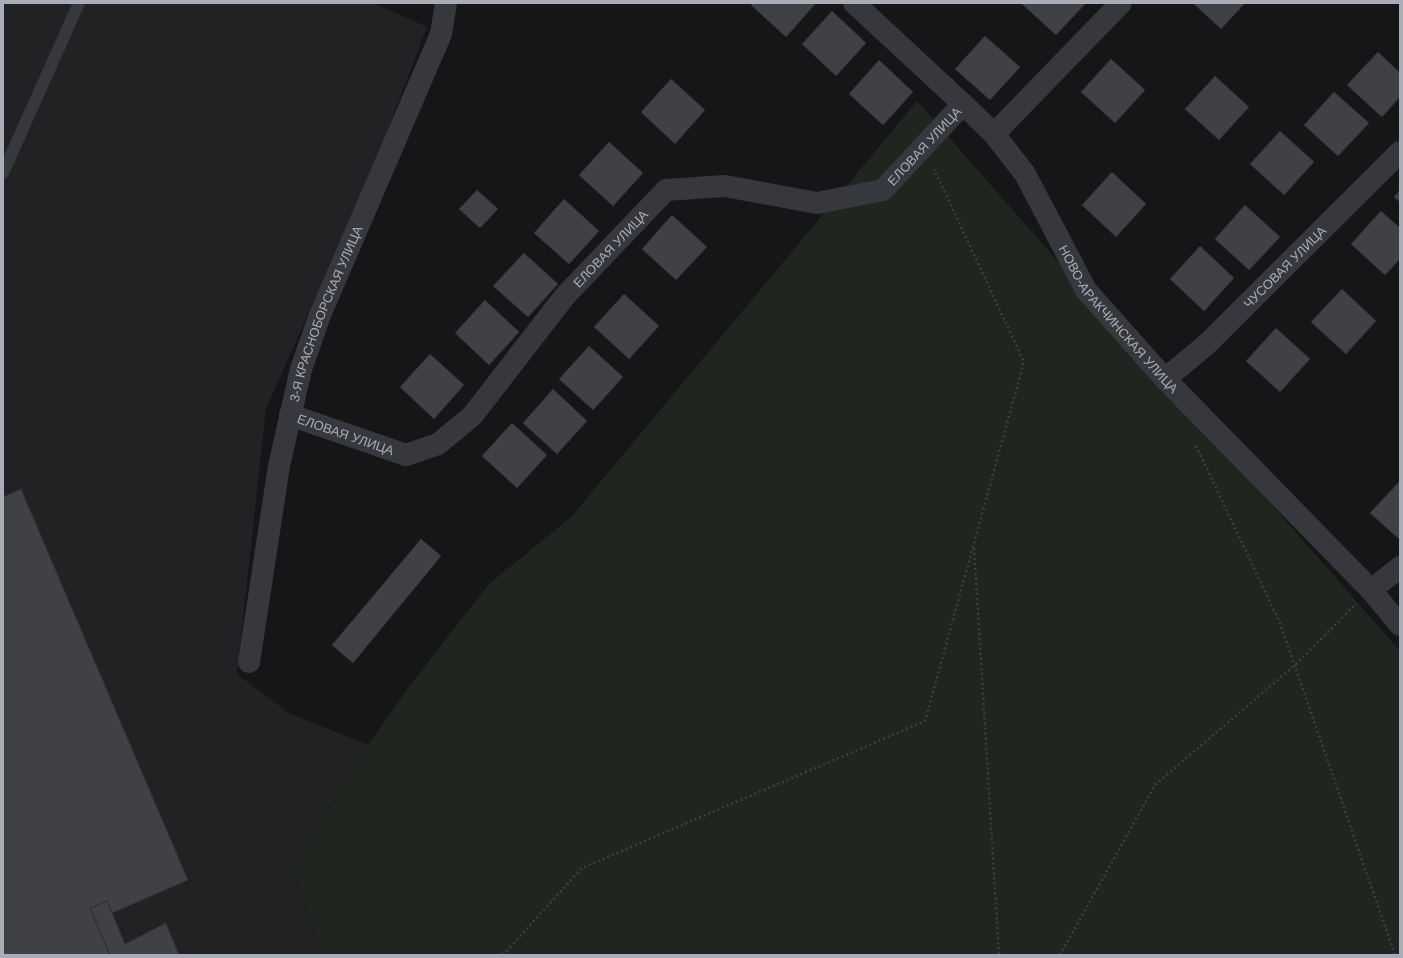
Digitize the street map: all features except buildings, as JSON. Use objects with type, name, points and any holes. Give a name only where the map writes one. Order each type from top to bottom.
[{"type":"street","name":"3-Я КРАСНОБОРСКАЯ УЛИЦА","points":[[249,662],[279,466],[301,369],[320,315],[441,34],[446,3]]},
{"type":"street","name":"НОВО-АРАКЧИНСКАЯ УЛИЦА","points":[[854,3],[964,104],[994,134],[1025,174],[1086,290],[1165,378],[1371,590],[1400,625]]},
{"type":"street","points":[[994,134],[1120,3]]},
{"type":"street","name":"ЕЛОВАЯ УЛИЦА","points":[[290,415],[406,455],[438,444],[472,416],[566,296],[666,190],[725,186],[817,203],[883,190],[964,104]]},
{"type":"street","name":"ЧУСОВАЯ УЛИЦА","points":[[1165,378],[1206,345],[1400,152]]},
{"type":"street","points":[[1371,590],[1400,566]]},
{"type":"lane","points":[[3,173],[79,3]]},
{"type":"path","points":[[503,955],[582,868],[925,721],[1024,362],[923,147]]},
{"type":"path","points":[[1195,443],[1280,623],[1395,955]]},
{"type":"path","points":[[973,545],[999,955]]},
{"type":"path","points":[[1060,955],[1155,786],[1295,665],[1371,590]]},
{"type":"shaded area","points":[[3,3],[374,3],[427,27],[374,166],[266,409],[237,674],[289,713],[368,745],[294,872],[321,955],[3,955]]},
{"type":"shaded area","points":[[917,101],[1400,651],[1400,955],[321,955],[294,872],[368,745],[410,685],[489,584],[572,516]]}]
